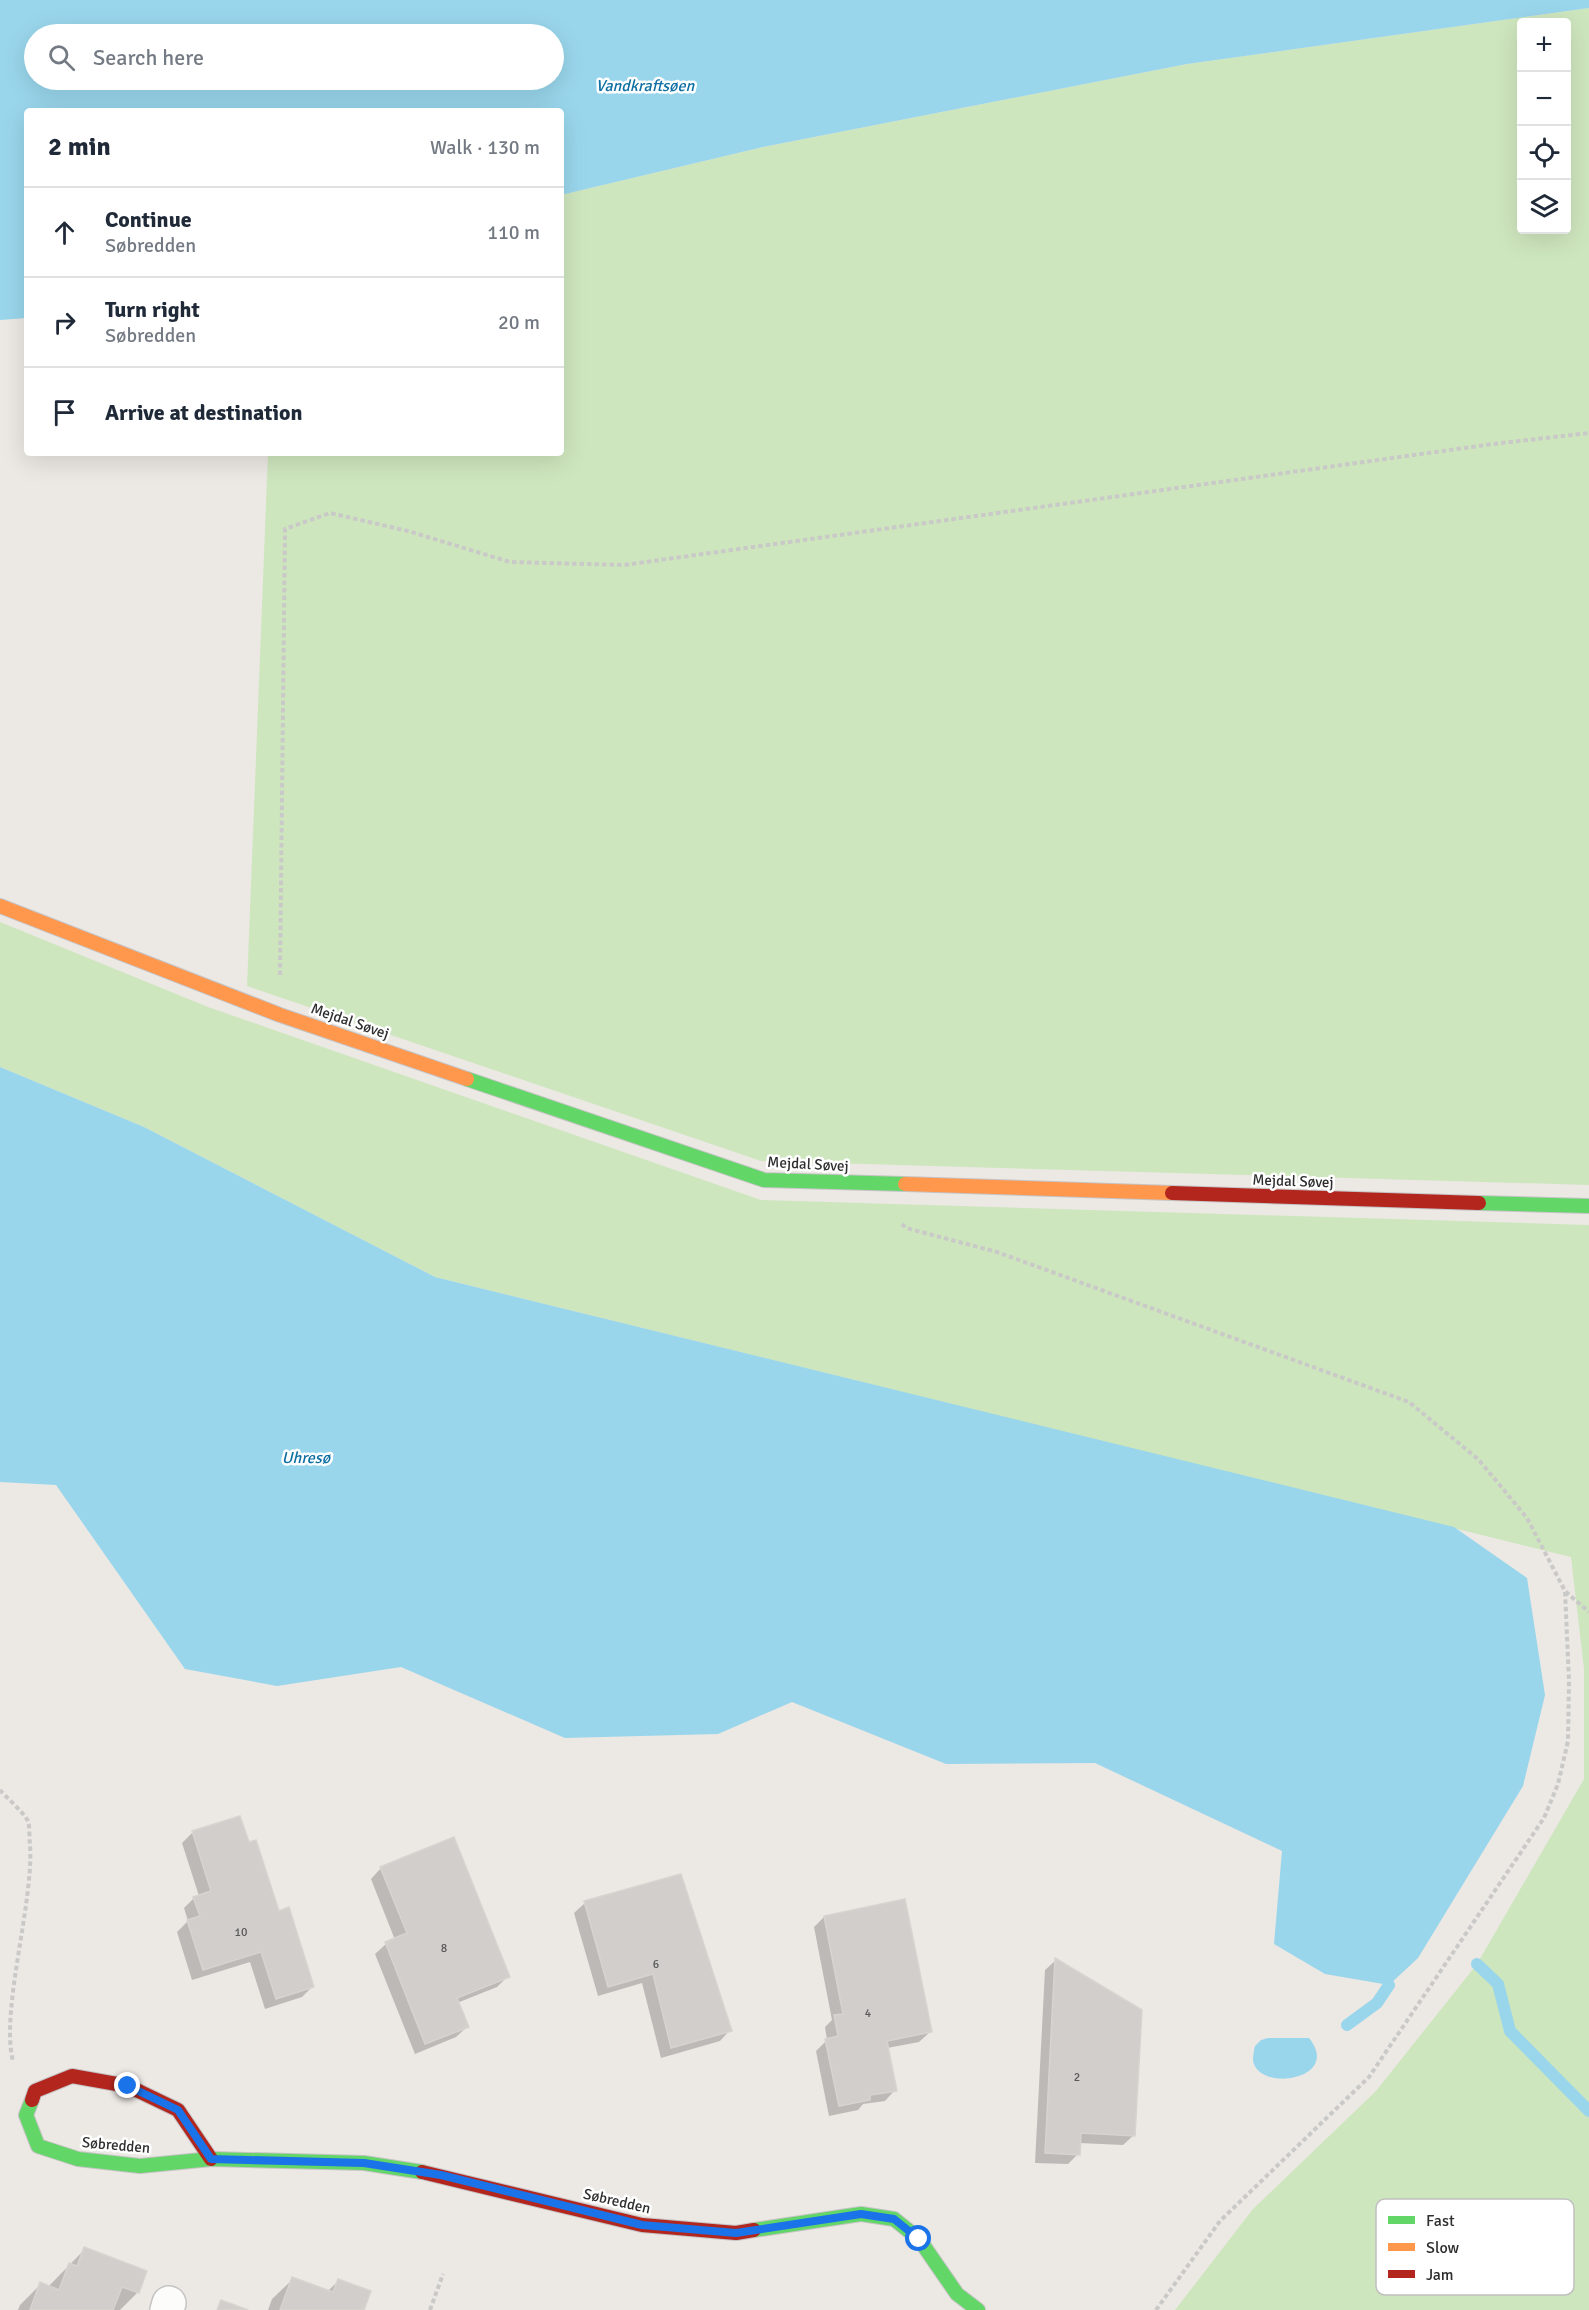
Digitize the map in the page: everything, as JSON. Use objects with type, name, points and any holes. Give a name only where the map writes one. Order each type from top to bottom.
[{"type":"street","name":"Mejdal Søvej","points":[[0,906],[280,1015],[764,1180],[1589,1206]]},
{"type":"street","points":[[35,2091],[72,2076],[128,2086],[178,2110],[211,2159]]},
{"type":"street","name":"Søbredden","points":[[35,2091],[26,2115],[38,2146],[78,2159],[140,2166],[211,2159],[364,2163],[441,2175],[642,2225],[736,2233],[861,2214],[894,2219],[919,2239],[957,2294],[978,2310]]},
{"type":"path","points":[[280,1015],[285,528],[330,513],[408,531],[510,562],[624,565],[1493,444],[1589,433]]},
{"type":"path","points":[[861,1184],[906,1228],[997,1252],[1409,1402],[1479,1460],[1527,1518],[1565,1591],[1589,1612]]},
{"type":"path","points":[[1156,2310],[1220,2221],[1369,2077],[1545,1818],[1558,1784],[1568,1741],[1569,1681],[1565,1591]]},
{"type":"path","points":[[0,1790],[28,1821],[30,1852],[15,1936]]},
{"type":"path","points":[[5,2044],[7,2053],[35,2091]]},
{"type":"path","points":[[430,2310],[442,2274]]},
{"type":"green space","points":[[1589,8],[1589,1185],[761,1161],[247,986],[268,456],[564,456],[564,194],[763,147],[1187,64],[1517,18],[1517,234],[1571,234],[1571,18],[1517,18]]},
{"type":"green space","points":[[0,922],[208,1007],[761,1200],[1589,1225],[1589,2310],[1175,2310],[1253,2209],[1376,2091],[1477,1964],[1584,1779],[1584,1669],[1571,1557],[435,1277],[144,1127],[0,1067]]},
{"type":"water","name":"Vandkraftsøen","points":[[0,0],[1589,0],[1589,8],[1187,64],[763,147],[564,194],[564,108],[24,108],[24,318],[0,320]]},
{"type":"water","name":"Uhresø","points":[[0,1067],[144,1127],[435,1277],[1454,1527],[1527,1578],[1545,1695],[1523,1786],[1418,1958],[1389,1985],[1325,1974],[1274,1944],[1282,1851],[1095,1763],[946,1764],[792,1702],[718,1734],[565,1738],[401,1667],[277,1686],[185,1669],[56,1485],[0,1482]]},
{"type":"water","points":[[1309,2038],[1317,2052],[1315,2064],[1307,2072],[1295,2077],[1281,2079],[1268,2076],[1258,2070],[1253,2060],[1255,2046],[1261,2040]]},
{"type":"building","points":[[240,1816],[249,1842],[256,1840],[279,1911],[289,1907],[314,1987],[276,1999],[261,1952],[203,1970],[187,1920],[200,1916],[193,1897],[211,1891],[192,1831]]},
{"type":"building","points":[[454,1837],[510,1977],[457,1998],[469,2027],[425,2044],[385,1942],[407,1933],[380,1867]]},
{"type":"building","points":[[681,1874],[732,2031],[671,2048],[653,1974],[608,1987],[584,1901]]},
{"type":"building","points":[[905,1899],[932,2032],[887,2041],[897,2091],[870,2095],[870,2100],[839,2106],[825,2039],[838,2036],[834,2015],[843,2014],[824,1916]]},
{"type":"building","points":[[1055,1958],[1142,2010],[1135,2136],[1081,2133],[1080,2155],[1045,2153]]},
{"type":"building","points":[[84,2247],[147,2271],[139,2293],[122,2287],[113,2310],[30,2310],[40,2282],[59,2290],[69,2263],[77,2266]]},
{"type":"building","points":[[292,2277],[333,2292],[338,2279],[371,2291],[364,2310],[280,2310]]},
{"type":"building","points":[[221,2300],[248,2310],[217,2310]]},
{"type":"waterway","points":[[1477,1964],[1498,1984],[1510,2031],[1589,2111]]},
{"type":"waterway","points":[[1347,2025],[1377,2003],[1389,1985]]},
{"type":"traffic: fast","points":[[467,1079],[764,1180],[905,1184]]},
{"type":"traffic: fast","points":[[1479,1203],[1589,1206]]},
{"type":"traffic: fast","points":[[32,2100],[26,2115],[38,2146],[78,2159],[140,2166],[211,2159],[364,2163],[422,2172]]},
{"type":"traffic: fast","points":[[754,2230],[861,2214],[894,2219],[919,2239],[957,2294],[978,2310]]},
{"type":"traffic: slow","points":[[0,906],[280,1015],[467,1079]]},
{"type":"traffic: slow","points":[[905,1184],[1172,1193]]},
{"type":"traffic: jam","points":[[1172,1193],[1479,1203]]},
{"type":"traffic: jam","points":[[32,2100],[35,2091],[72,2076],[128,2086],[178,2110],[211,2159]]},
{"type":"traffic: jam","points":[[422,2172],[642,2225],[736,2233],[754,2230]]},
{"type":"route","points":[[128,2086],[178,2110],[211,2159],[364,2163],[441,2175],[642,2225],[736,2233],[783,2228],[861,2214],[894,2219],[919,2239]]}]
